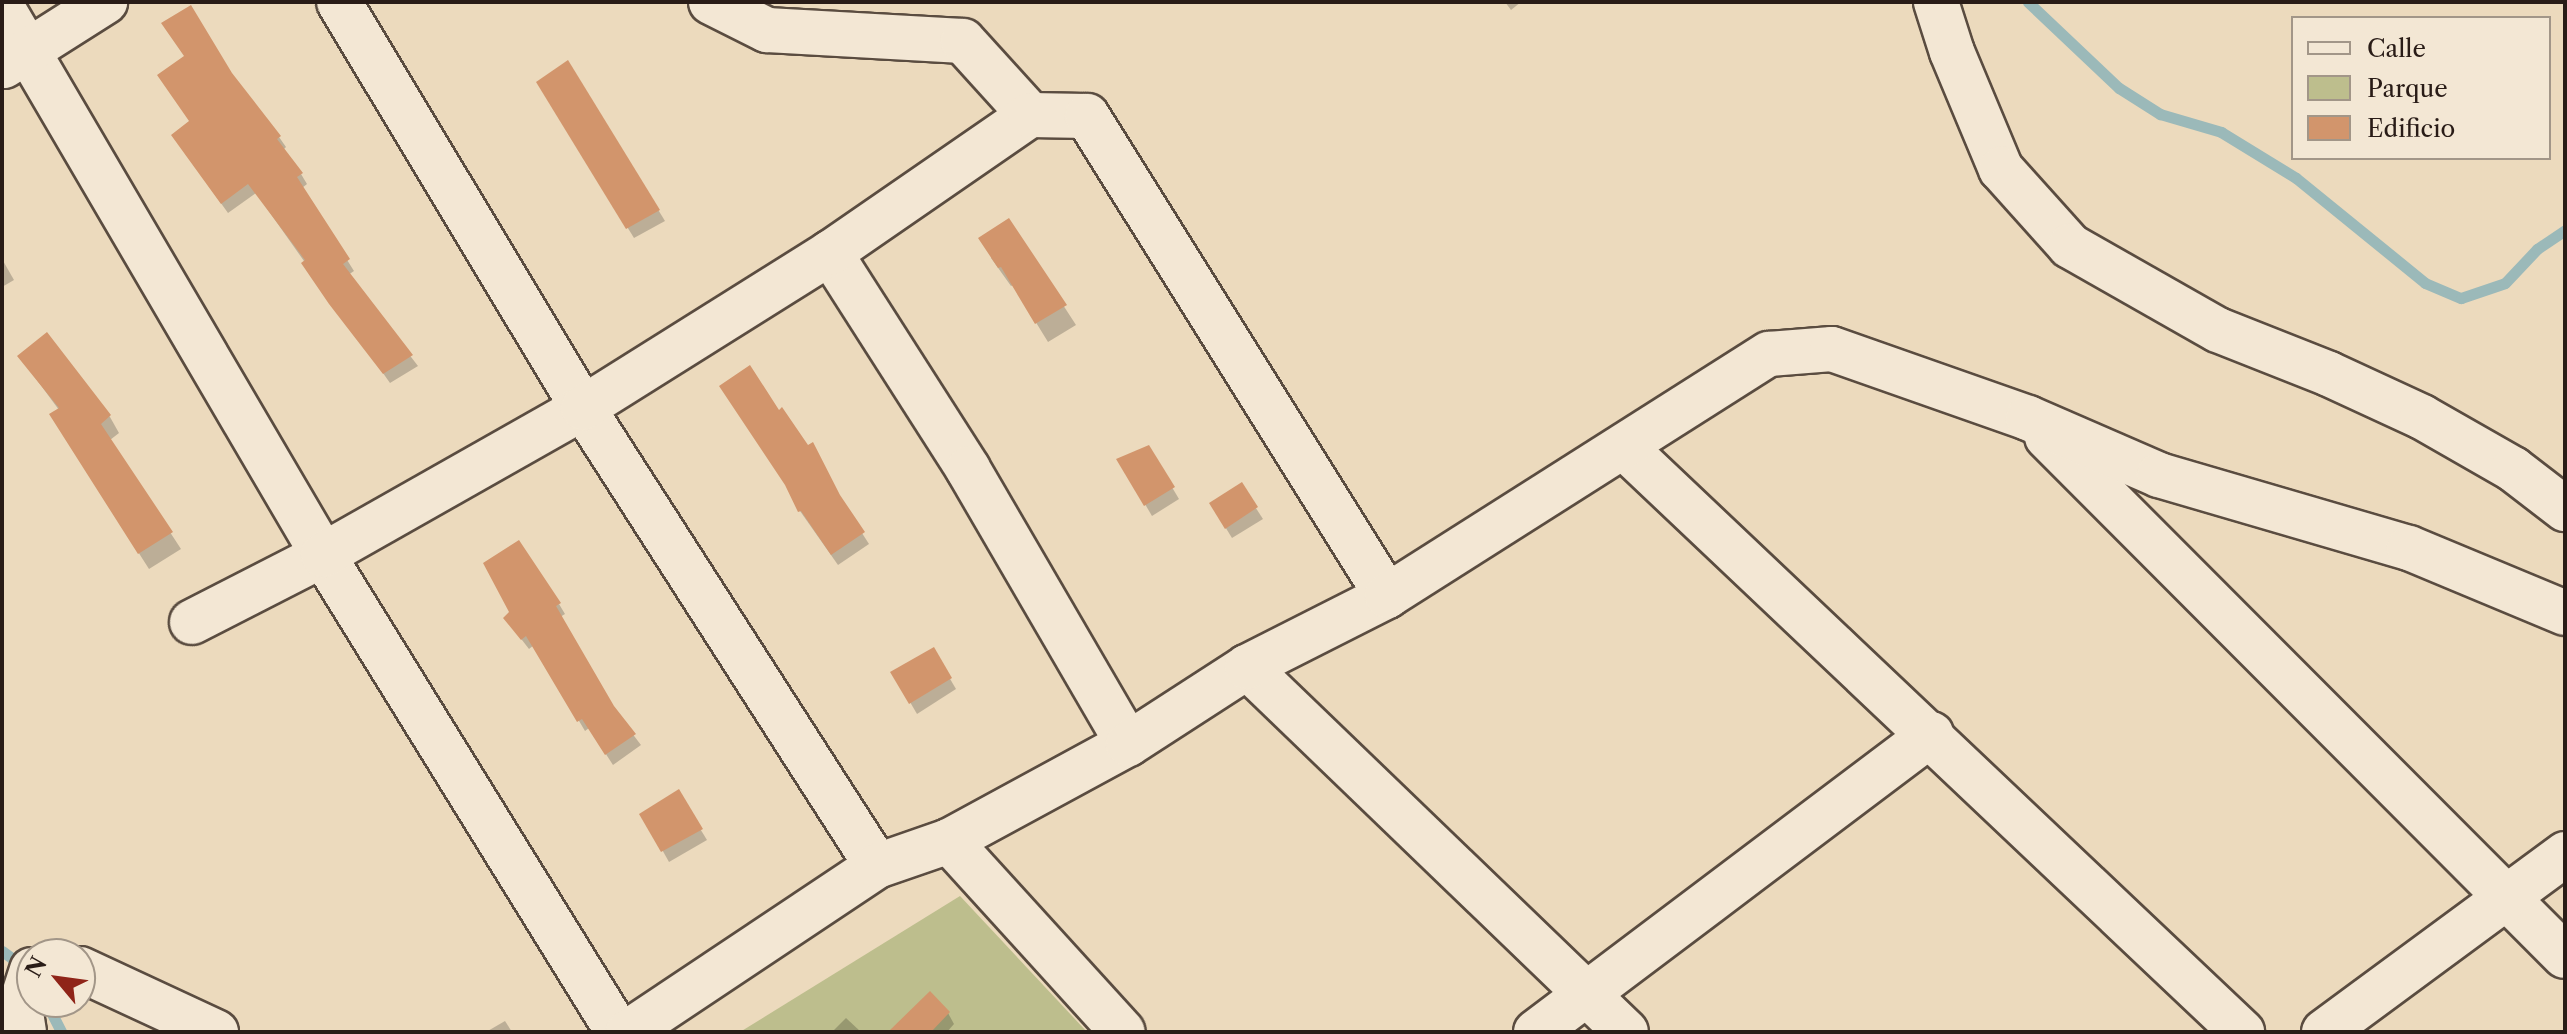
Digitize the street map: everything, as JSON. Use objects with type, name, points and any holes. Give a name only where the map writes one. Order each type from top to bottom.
[{"type":"street","points":[[15,59],[105,2]]},
{"type":"street","points":[[339,2],[583,408],[877,866]]},
{"type":"street","points":[[711,2],[767,30],[963,41],[1030,115]]},
{"type":"street","points":[[1936,2],[1952,52],[2001,169],[2070,246],[2218,330],[2329,374],[2422,417],[2513,469],[2565,509]]},
{"type":"street","points":[[2,7],[15,59],[618,1032]]},
{"type":"street","points":[[192,622],[323,555],[583,408],[830,253],[1030,115],[1087,116],[1387,596]]},
{"type":"street","points":[[830,253],[968,469],[1128,744]]},
{"type":"street","points":[[628,1032],[877,866],[949,841],[1128,744],[1247,667],[1387,596],[1769,354],[1832,349],[2028,418],[2159,475],[2409,548],[2565,613]]},
{"type":"street","points":[[2028,418],[2565,956]]},
{"type":"street","points":[[1625,448],[1931,734],[2242,1032]]},
{"type":"street","points":[[1247,667],[1626,1032]]},
{"type":"street","points":[[1536,1032],[1931,734]]},
{"type":"street","points":[[949,841],[1123,1032]]},
{"type":"street","points":[[2324,1032],[2565,854]]},
{"type":"street","points":[[96,976],[216,1032]]},
{"type":"green space","points":[[960,896],[1087,1032],[740,1032]]},
{"type":"building","points":[[191,5],[232,73],[281,136],[277,139],[303,173],[297,177],[350,259],[343,264],[413,355],[383,374],[329,304],[301,263],[305,260],[248,184],[221,204],[171,135],[189,121],[157,75],[184,56],[161,23]]},
{"type":"building","points":[[568,60],[660,210],[626,229],[536,82]]},
{"type":"building","points":[[1009,218],[1067,305],[1035,324],[1001,267],[998,268],[978,238]]},
{"type":"building","points":[[47,332],[111,415],[101,424],[173,532],[138,554],[49,414],[59,408],[17,356]]},
{"type":"building","points":[[750,365],[779,410],[782,407],[808,445],[813,442],[840,495],[865,532],[831,555],[801,511],[798,512],[785,485],[719,386]]},
{"type":"building","points":[[1149,445],[1175,487],[1144,506],[1116,459]]},
{"type":"building","points":[[1242,482],[1258,507],[1225,529],[1209,503]]},
{"type":"building","points":[[519,540],[561,603],[556,606],[614,706],[636,734],[605,755],[582,719],[577,722],[526,636],[521,640],[503,618],[509,612],[483,563]]},
{"type":"building","points":[[934,647],[952,678],[909,704],[890,672]]},
{"type":"building","points":[[679,789],[703,829],[661,852],[639,814]]},
{"type":"building","points":[[930,991],[950,1012],[931,1032],[888,1032]]},
{"type":"waterway","points":[[2028,2],[2119,88],[2160,114],[2221,132],[2296,178],[2425,283],[2461,298],[2505,283],[2537,249],[2565,230]]},
{"type":"waterway","points":[[2,951],[16,961]]},
{"type":"waterway","points":[[54,1018],[61,1032]]}]
